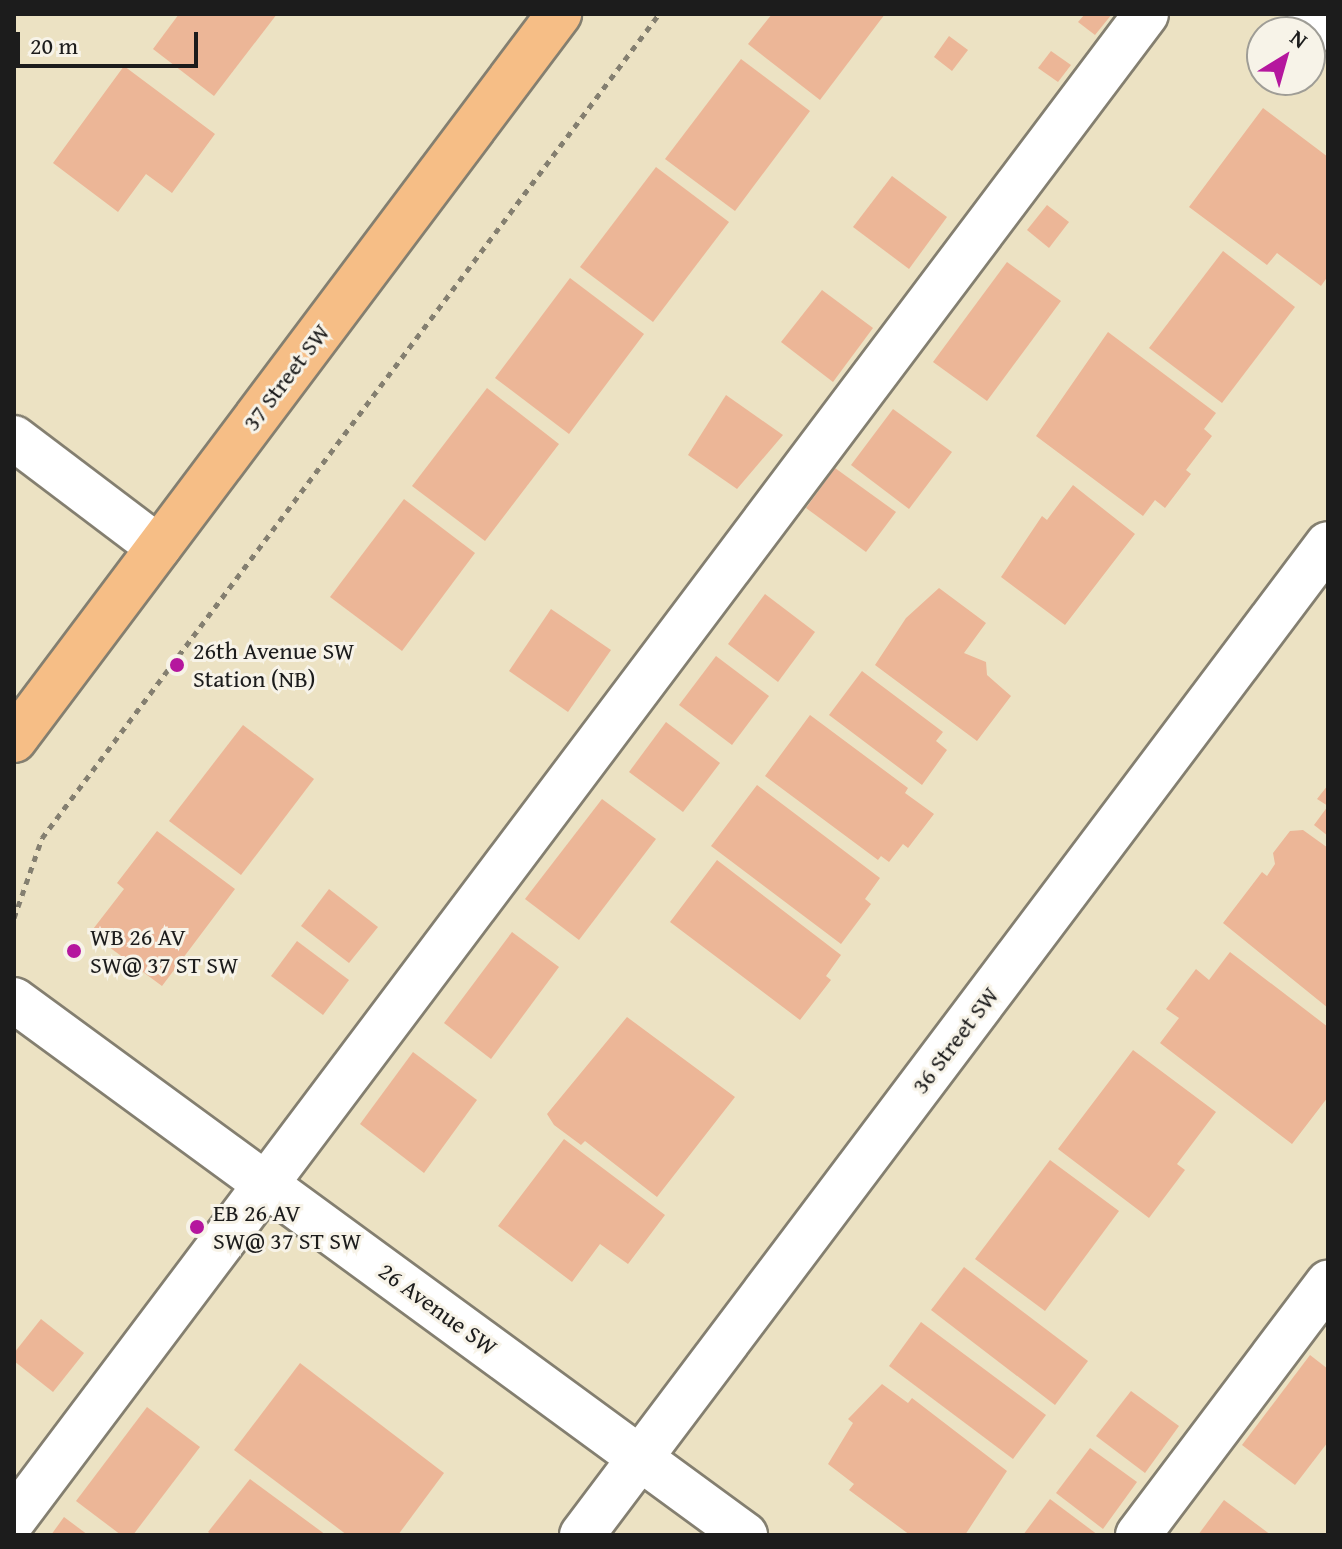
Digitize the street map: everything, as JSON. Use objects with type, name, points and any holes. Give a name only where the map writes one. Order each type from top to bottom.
[{"type":"main road","name":"37 Street SW","points":[[14,740],[559,14]]},
{"type":"street","points":[[14,1519],[1146,14]]},
{"type":"street","points":[[1310,14],[1328,28]]},
{"type":"street","points":[[14,438],[158,547]]},
{"type":"street","name":"36 Street SW","points":[[582,1535],[1328,544]]},
{"type":"street","name":"26 Avenue SW","points":[[14,1000],[642,1456],[745,1535]]},
{"type":"street","points":[[1138,1535],[1328,1283]]},
{"type":"path","points":[[14,918],[42,838],[659,14]]},
{"type":"building","points":[[179,14],[277,14],[214,96],[153,49]]},
{"type":"building","points":[[772,14],[885,14],[820,100],[748,44]]},
{"type":"building","points":[[1085,14],[1112,14],[1095,35],[1078,22]]},
{"type":"building","points":[[949,36],[968,50],[952,71],[934,57]]},
{"type":"building","points":[[1051,51],[1071,65],[1058,82],[1038,68]]},
{"type":"building","points":[[741,59],[810,111],[735,211],[665,159]]},
{"type":"building","points":[[124,66],[215,134],[172,193],[146,174],[118,212],[53,163]]},
{"type":"building","points":[[1263,108],[1328,157],[1328,276],[1321,286],[1277,253],[1267,265],[1189,207]]},
{"type":"building","points":[[656,167],[729,222],[653,322],[580,267]]},
{"type":"building","points":[[892,176],[947,217],[909,269],[853,227]]},
{"type":"building","points":[[1047,205],[1069,222],[1049,248],[1027,230]]},
{"type":"building","points":[[1223,251],[1295,307],[1222,403],[1149,348]]},
{"type":"building","points":[[1007,262],[1061,301],[987,401],[933,362]]},
{"type":"building","points":[[570,278],[644,334],[569,434],[495,378]]},
{"type":"building","points":[[822,290],[873,328],[833,382],[781,342]]},
{"type":"building","points":[[1108,332],[1216,413],[1204,429],[1212,436],[1186,470],[1191,474],[1165,508],[1155,500],[1143,516],[1036,436]]},
{"type":"building","points":[[487,388],[559,444],[485,541],[412,486]]},
{"type":"building","points":[[726,395],[783,435],[737,489],[688,455]]},
{"type":"building","points":[[893,409],[952,452],[909,509],[851,465]]},
{"type":"building","points":[[835,468],[896,512],[866,552],[806,508]]},
{"type":"building","points":[[1073,485],[1135,534],[1065,625],[1001,577],[1042,516],[1047,520]]},
{"type":"building","points":[[404,499],[475,553],[402,651],[330,597]]},
{"type":"building","points":[[939,588],[986,623],[964,653],[986,662],[987,675],[1011,696],[977,741],[875,665],[906,618]]},
{"type":"building","points":[[765,594],[815,632],[778,682],[728,644]]},
{"type":"building","points":[[551,609],[611,650],[568,712],[509,671]]},
{"type":"building","points":[[716,656],[769,696],[732,745],[679,705]]},
{"type":"building","points":[[862,671],[943,732],[936,741],[947,750],[922,785],[829,715]]},
{"type":"building","points":[[810,715],[908,788],[905,793],[934,814],[908,848],[903,844],[889,862],[881,856],[878,860],[765,776]]},
{"type":"building","points":[[666,722],[720,763],[683,812],[629,772]]},
{"type":"building","points":[[243,725],[314,779],[241,875],[169,821]]},
{"type":"building","points":[[757,785],[880,878],[865,899],[871,904],[841,944],[711,846]]},
{"type":"building","points":[[1328,785],[1328,806],[1317,799]]},
{"type":"building","points":[[602,799],[656,839],[579,940],[525,899]]},
{"type":"building","points":[[1328,806],[1328,836],[1314,825]]},
{"type":"building","points":[[1303,830],[1328,848],[1328,1008],[1223,923],[1262,872],[1267,876],[1275,864],[1273,853],[1290,831]]},
{"type":"building","points":[[157,831],[235,889],[162,986],[90,933],[124,889],[117,883]]},
{"type":"building","points":[[717,860],[841,955],[826,976],[831,980],[800,1020],[670,922]]},
{"type":"building","points":[[329,889],[378,927],[349,963],[301,926]]},
{"type":"building","points":[[512,932],[559,967],[491,1059],[444,1023]]},
{"type":"building","points":[[297,941],[349,980],[323,1015],[271,976]]},
{"type":"building","points":[[1230,952],[1328,1027],[1328,1097],[1292,1144],[1160,1043],[1179,1018],[1166,1009],[1196,969],[1209,980]]},
{"type":"building","points":[[627,1017],[735,1097],[657,1197],[585,1141],[581,1145],[554,1125],[547,1114]]},
{"type":"building","points":[[1133,1050],[1216,1112],[1177,1164],[1185,1170],[1149,1218],[1058,1149]]},
{"type":"building","points":[[413,1052],[477,1100],[424,1173],[360,1124]]},
{"type":"building","points":[[564,1139],[665,1215],[628,1264],[600,1244],[572,1282],[498,1226]]},
{"type":"building","points":[[1050,1160],[1119,1211],[1045,1311],[975,1259]]},
{"type":"building","points":[[964,1267],[1088,1361],[1055,1405],[931,1310]]},
{"type":"building","points":[[41,1319],[84,1353],[53,1392],[14,1361],[14,1353]]},
{"type":"building","points":[[921,1322],[1046,1415],[1013,1459],[889,1366]]},
{"type":"building","points":[[1310,1355],[1328,1369],[1328,1442],[1295,1485],[1242,1445]]},
{"type":"building","points":[[300,1363],[444,1473],[398,1535],[347,1535],[234,1450]]},
{"type":"building","points":[[882,1384],[908,1403],[912,1398],[1007,1471],[965,1535],[910,1535],[849,1490],[854,1484],[828,1464],[853,1423],[848,1419]]},
{"type":"building","points":[[1131,1391],[1179,1426],[1145,1473],[1096,1436]]},
{"type":"building","points":[[147,1407],[200,1447],[133,1535],[121,1535],[76,1501]]},
{"type":"building","points":[[1090,1448],[1137,1482],[1103,1529],[1056,1493]]},
{"type":"building","points":[[250,1479],[326,1535],[212,1535],[208,1532]]},
{"type":"building","points":[[1050,1499],[1098,1535],[1023,1535]]},
{"type":"building","points":[[1224,1500],[1271,1535],[1198,1535]]},
{"type":"building","points":[[64,1517],[88,1535],[51,1535]]},
{"type":"place","name":"26th Avenue SW Station (NB)","points":[[177,665]]},
{"type":"place","name":"WB 26 AV SW@ 37 ST SW","points":[[74,951]]},
{"type":"place","name":"EB 26 AV SW@ 37 ST SW","points":[[197,1227]]}]
